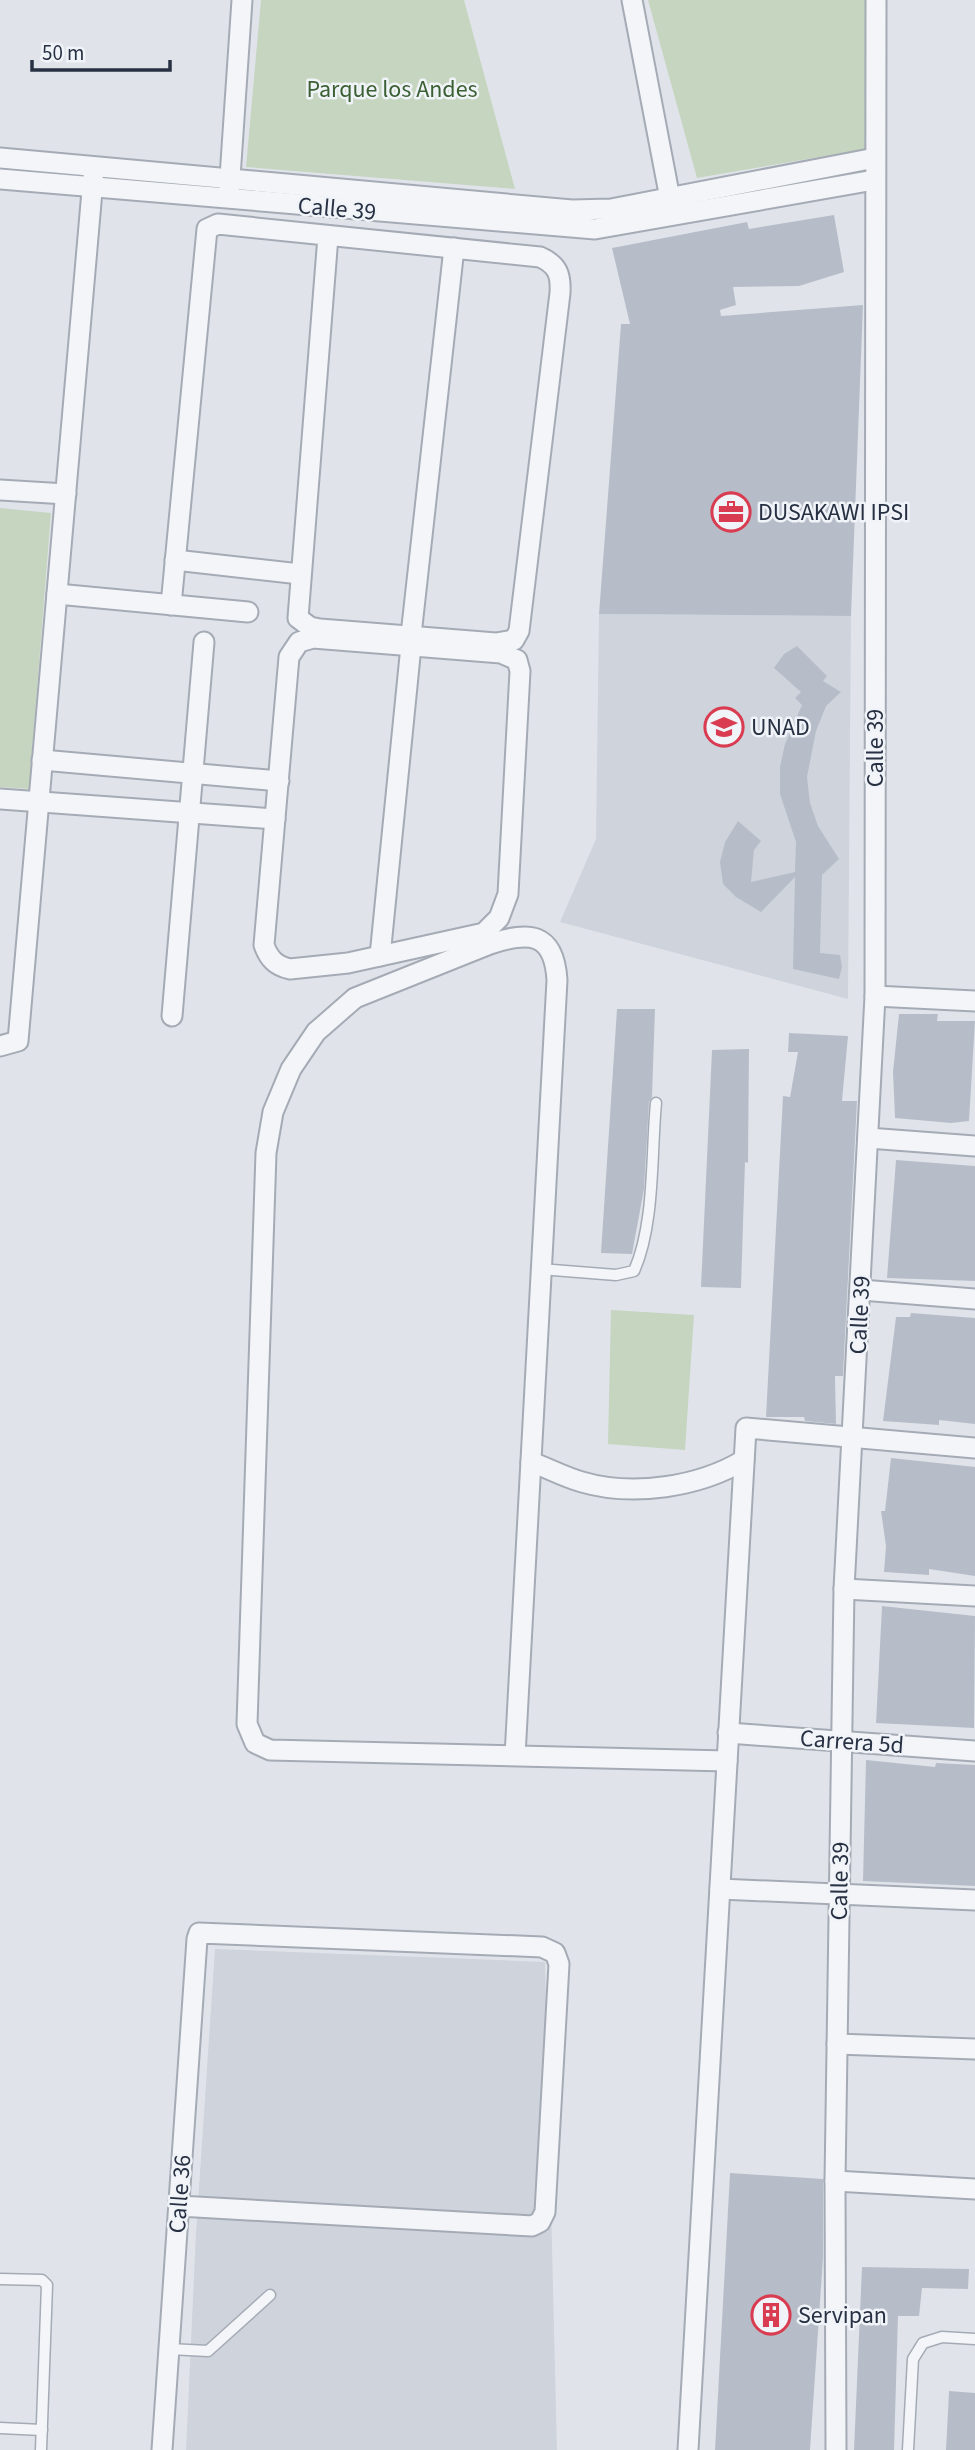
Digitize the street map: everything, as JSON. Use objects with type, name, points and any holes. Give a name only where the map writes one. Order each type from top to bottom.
[{"type":"street","points":[[228,200],[242,0]]},
{"type":"street","points":[[632,0],[672,207]]},
{"type":"street","name":"Calle 39","points":[[836,2450],[835,2181],[845,1588],[875,996],[876,0]]},
{"type":"street","name":"Calle 39","points":[[0,158],[93,178],[228,200],[565,229],[618,228],[672,207],[875,158]]},
{"type":"street","points":[[0,1046],[18,1041],[93,178]]},
{"type":"street","name":"Calle 39","points":[[0,179],[229,179],[572,210],[672,207],[874,180]]},
{"type":"street","points":[[171,605],[207,229],[218,224],[540,257],[556,266],[561,278],[519,631],[514,640],[506,643],[411,641],[313,638],[299,642],[292,649],[264,945],[272,961],[290,970],[380,956],[484,933],[499,918],[508,894],[520,671],[517,660],[501,653],[411,641],[320,629],[302,624],[297,611],[328,236]]},
{"type":"street","points":[[380,956],[454,248]]},
{"type":"street","points":[[0,490],[66,494]]},
{"type":"street","points":[[175,560],[300,574]]},
{"type":"street","points":[[57,594],[248,612]]},
{"type":"street","points":[[172,1016],[204,642]]},
{"type":"street","points":[[42,760],[279,781]]},
{"type":"street","points":[[0,799],[275,819]]},
{"type":"street","points":[[515,1756],[557,979],[556,962],[548,946],[530,936],[509,938],[490,944],[355,998],[316,1032],[291,1069],[273,1112],[265,1153],[247,1724],[255,1743],[270,1750],[515,1756],[727,1761]]},
{"type":"street","points":[[875,996],[975,1001]]},
{"type":"street","points":[[869,1138],[975,1146]]},
{"type":"street","points":[[861,1290],[975,1299]]},
{"type":"street","points":[[688,2450],[746,1428],[854,1440],[975,1448]]},
{"type":"street","points":[[531,1462],[583,1482],[638,1489],[693,1481],[744,1460]]},
{"type":"street","points":[[845,1588],[975,1596]]},
{"type":"street","name":"Carrera 5d","points":[[728,1733],[975,1751]]},
{"type":"street","points":[[720,1889],[975,1900]]},
{"type":"street","name":"Calle 36","points":[[162,2450],[197,1939],[199,1933],[206,1931],[542,1947],[555,1953],[559,1964],[545,2212],[540,2222],[532,2226],[179,2206]]},
{"type":"street","points":[[837,2043],[975,2049]]},
{"type":"street","points":[[835,2181],[975,2189]]},
{"type":"lane","points":[[540,1269],[616,1275],[634,1271],[641,1254],[645,1231],[656,1104]]},
{"type":"lane","points":[[0,2279],[42,2280],[47,2285],[41,2450]]},
{"type":"lane","points":[[169,2349],[208,2351],[270,2295]]},
{"type":"lane","points":[[908,2450],[913,2359],[923,2343],[942,2337],[975,2339]]},
{"type":"lane","points":[[0,2428],[42,2430]]},
{"type":"shaded area","name":"UNAD","points":[[599,614],[851,616],[848,999],[560,922],[596,839]]},
{"type":"shaded area","points":[[215,1949],[545,1962],[557,2450],[186,2450],[196,2233]]},
{"type":"green space","name":"Parque los Andes","points":[[261,0],[464,0],[515,189],[246,167]]},
{"type":"green space","points":[[648,0],[865,0],[866,149],[697,178]]},
{"type":"green space","points":[[0,508],[51,513],[29,789],[0,787]]},
{"type":"green space","points":[[611,1310],[694,1315],[685,1450],[608,1444]]},
{"type":"building","name":"DUSAKAWI IPSI","points":[[834,215],[844,272],[799,286],[733,287],[736,305],[720,310],[721,316],[863,305],[851,616],[599,614],[621,324],[630,324],[612,248],[747,222],[749,229]]},
{"type":"building","points":[[797,646],[827,676],[823,681],[841,692],[826,706],[816,731],[807,777],[810,803],[818,826],[839,859],[822,875],[820,953],[840,955],[842,967],[839,979],[793,969],[795,877],[761,912],[736,897],[723,884],[720,862],[725,842],[738,821],[761,841],[754,850],[751,882],[795,872],[796,842],[780,794],[780,767],[785,744],[802,705],[795,698],[801,692],[774,668],[784,654]]},
{"type":"building","points":[[617,1009],[655,1009],[652,1097],[649,1102],[644,1189],[632,1254],[601,1253]]},
{"type":"building","points":[[899,1014],[938,1014],[937,1021],[975,1021],[969,1121],[951,1123],[895,1118],[893,1072]]},
{"type":"building","points":[[789,1033],[848,1036],[842,1101],[857,1101],[843,1376],[835,1376],[836,1424],[805,1421],[804,1417],[766,1417],[783,1096],[790,1097],[798,1052],[788,1052]]},
{"type":"building","points":[[749,1049],[748,1163],[745,1162],[741,1288],[701,1287],[712,1050]]},
{"type":"building","points":[[896,1160],[975,1166],[975,1281],[887,1278]]},
{"type":"building","points":[[911,1313],[975,1318],[975,1424],[939,1420],[939,1425],[883,1421],[896,1317],[910,1317]]},
{"type":"building","points":[[891,1458],[975,1467],[975,1576],[929,1569],[929,1575],[884,1572],[886,1546],[881,1511],[885,1511]]},
{"type":"building","points":[[882,1606],[975,1616],[974,1728],[876,1723]]},
{"type":"building","points":[[866,1760],[935,1767],[936,1763],[975,1765],[975,1886],[863,1881]]},
{"type":"building","name":"Servipan","points":[[730,2173],[823,2179],[823,2258],[810,2450],[715,2450]]},
{"type":"building","points":[[862,2267],[969,2269],[968,2289],[922,2288],[919,2316],[898,2316],[894,2450],[854,2450]]},
{"type":"building","points":[[949,2391],[975,2393],[975,2450],[946,2450]]},
{"type":"place","name":"DUSAKAWI IPSI","points":[[731,512]]},
{"type":"place","name":"UNAD","points":[[724,727]]},
{"type":"place","name":"Servipan","points":[[771,2315]]}]
